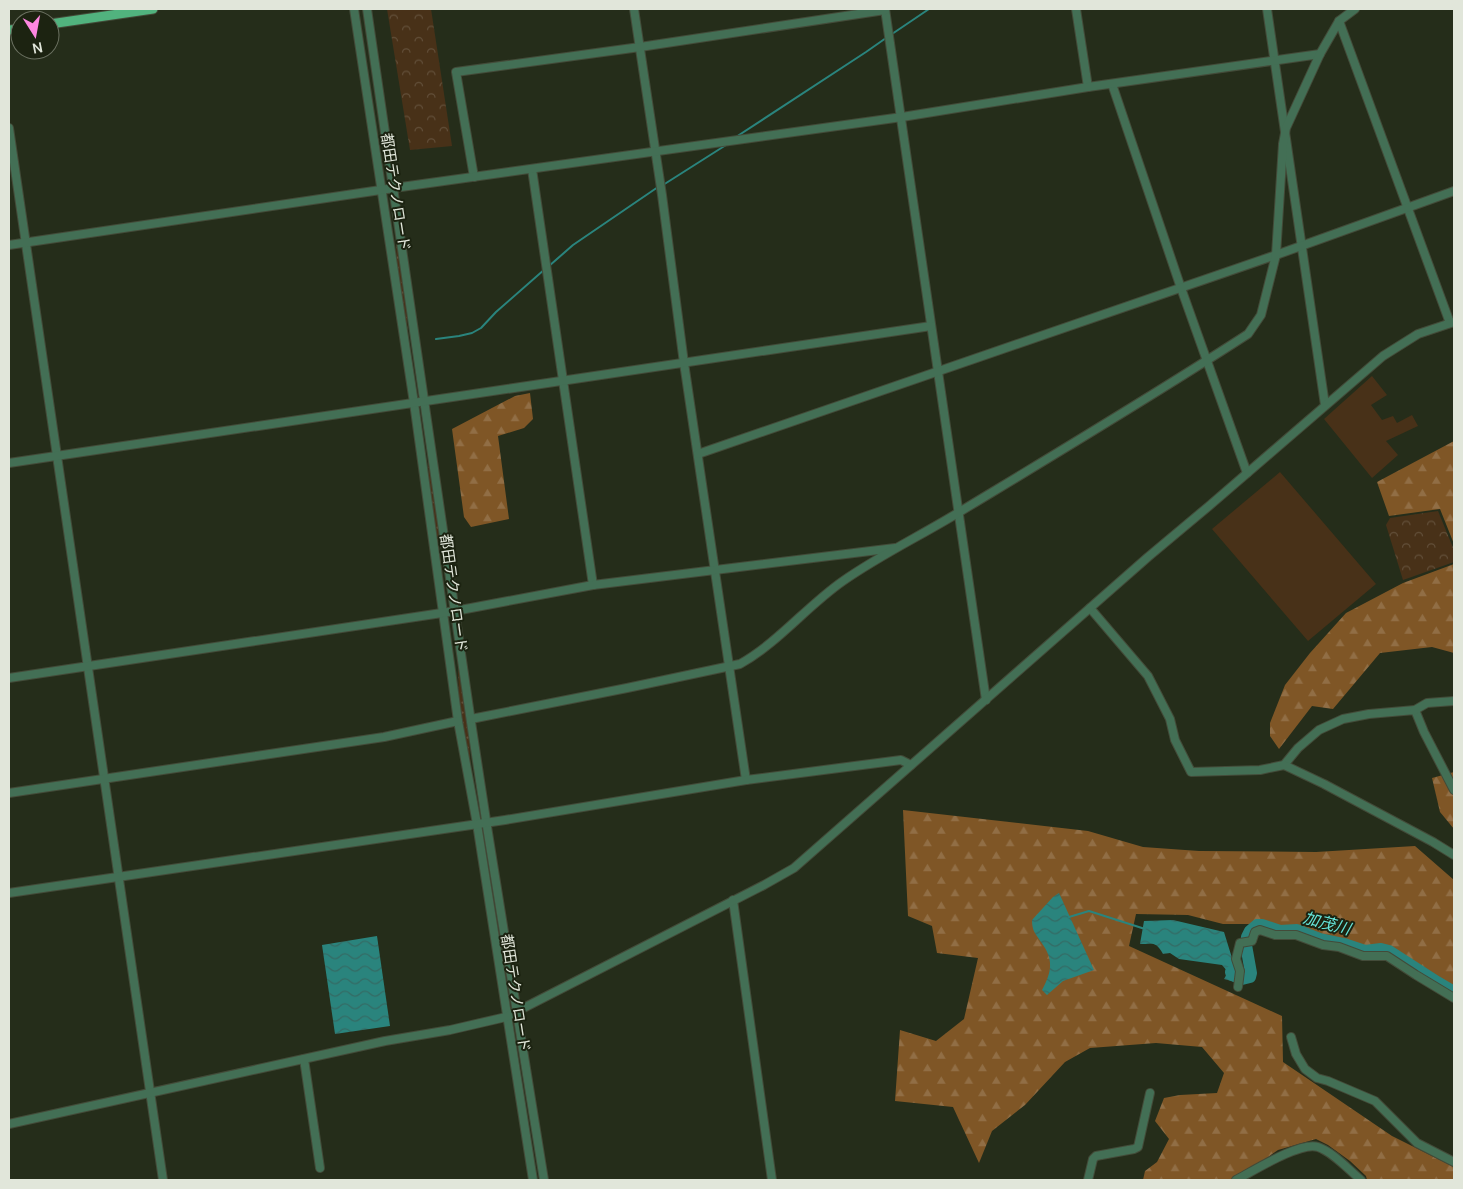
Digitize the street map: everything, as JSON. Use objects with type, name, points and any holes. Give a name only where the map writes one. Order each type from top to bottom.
[{"type":"main road","points":[[60,23],[153,9]]},
{"type":"street","name":"都田テクノロード","points":[[354,9],[414,403],[458,721],[477,824],[533,1180]]},
{"type":"street","name":"都田テクノロード","points":[[367,9],[471,719],[544,1180]]},
{"type":"street","points":[[634,9],[746,780]]},
{"type":"street","points":[[474,177],[456,72],[640,47],[885,9],[986,700]]},
{"type":"street","points":[[1076,9],[1088,87]]},
{"type":"street","points":[[1267,9],[1286,128],[1325,405]]},
{"type":"street","points":[[471,719],[740,664],[768,644],[816,601],[843,580],[959,512],[1248,334],[1261,315],[1276,256],[1282,144],[1286,128],[1320,54],[1339,21],[1356,9]]},
{"type":"street","points":[[9,1124],[385,1041],[450,1030],[506,1017],[794,868],[1148,557],[1389,351],[1418,334],[1452,322],[1407,208],[1339,21]]},
{"type":"street","points":[[9,245],[394,188],[902,117],[1088,87],[1320,54]]},
{"type":"street","points":[[1112,84],[1206,361],[1247,473]]},
{"type":"street","points":[[9,128],[163,1180]]},
{"type":"street","points":[[532,169],[593,586]]},
{"type":"street","points":[[698,454],[1276,256],[1454,191]]},
{"type":"street","points":[[9,464],[931,326]]},
{"type":"street","points":[[9,678],[444,613],[593,586],[899,547]]},
{"type":"street","points":[[1090,608],[1148,676],[1170,719],[1175,740],[1191,772],[1260,770],[1284,765],[1324,784],[1454,855]]},
{"type":"street","points":[[1284,765],[1298,748],[1319,730],[1343,719],[1369,714],[1415,710],[1427,703],[1454,701]]},
{"type":"street","points":[[1415,710],[1454,790]]},
{"type":"street","points":[[9,793],[229,762],[384,737],[458,721]]},
{"type":"street","points":[[9,893],[477,824],[746,780],[901,760],[911,766]]},
{"type":"street","points":[[733,900],[772,1180]]},
{"type":"street","points":[[1238,987],[1240,971],[1236,959],[1240,943],[1252,941],[1255,932],[1260,930],[1275,935],[1296,935],[1363,956],[1387,956],[1454,998]]},
{"type":"street","points":[[1291,1037],[1296,1054],[1304,1069],[1317,1078],[1375,1100],[1417,1143],[1454,1162]]},
{"type":"street","points":[[304,1060],[320,1168]]},
{"type":"street","points":[[1088,1180],[1092,1159],[1096,1156],[1138,1147],[1150,1093]]},
{"type":"street","points":[[1236,1180],[1270,1161],[1300,1148],[1312,1146],[1324,1150],[1361,1180]]},
{"type":"green space","points":[[387,9],[431,9],[452,146],[410,150]]},
{"type":"green space","points":[[396,238],[407,316],[408,344],[397,274]]},
{"type":"green space","points":[[1372,376],[1387,395],[1371,405],[1382,420],[1393,416],[1397,423],[1412,415],[1418,426],[1386,441],[1398,455],[1372,478],[1324,419]]},
{"type":"green space","points":[[530,393],[533,419],[524,428],[498,436],[509,519],[471,527],[464,517],[452,429],[515,396]]},
{"type":"green space","points":[[1454,441],[1454,544],[1440,509],[1389,516],[1377,482]]},
{"type":"green space","points":[[428,452],[439,529],[438,544],[441,572],[429,487]]},
{"type":"green space","points":[[1280,472],[1376,584],[1308,641],[1212,529]]},
{"type":"green space","points":[[1438,511],[1454,550],[1454,562],[1403,580],[1386,525],[1390,518]]},
{"type":"green space","points":[[1454,564],[1454,653],[1432,647],[1380,653],[1333,709],[1312,706],[1279,749],[1270,736],[1270,723],[1285,685],[1310,653],[1346,613],[1403,583]]},
{"type":"green space","points":[[458,667],[469,736],[471,773],[459,699]]},
{"type":"green space","points":[[1454,772],[1454,829],[1440,812],[1432,778]]},
{"type":"green space","points":[[903,810],[1088,831],[1143,847],[1199,851],[1316,852],[1415,846],[1454,880],[1454,1002],[1385,958],[1294,931],[1260,924],[1223,924],[1188,915],[1136,914],[1129,946],[1282,1016],[1283,1062],[1392,1136],[1454,1167],[1454,1180],[1367,1180],[1366,1176],[1350,1161],[1316,1139],[1278,1150],[1235,1180],[1143,1180],[1145,1171],[1157,1162],[1169,1139],[1155,1121],[1164,1098],[1217,1093],[1224,1073],[1202,1047],[1156,1043],[1090,1048],[1065,1062],[1025,1105],[992,1131],[979,1163],[953,1107],[895,1101],[900,1030],[936,1041],[964,1019],[978,958],[937,953],[932,926],[908,916]]},
{"type":"water","points":[[1059,893],[1094,970],[1063,981],[1047,995],[1042,990],[1050,971],[1050,960],[1045,948],[1034,932],[1032,920]]},
{"type":"water","points":[[1173,920],[1224,932],[1236,971],[1235,982],[1224,979],[1228,972],[1222,965],[1179,959],[1170,953],[1163,954],[1154,944],[1140,944],[1144,921]]},
{"type":"water","points":[[377,936],[390,1026],[335,1034],[322,945]]},
{"type":"waterway","points":[[892,34],[929,9]]},
{"type":"waterway","points":[[736,137],[886,38]]},
{"type":"waterway","points":[[663,185],[726,145]]},
{"type":"waterway","points":[[549,266],[573,245],[658,187]]},
{"type":"waterway","points":[[436,339],[472,333],[481,328],[496,312],[545,269]]},
{"type":"waterway","points":[[1069,917],[1089,911],[1145,929]]},
{"type":"waterway","name":"加茂川","points":[[1231,972],[1232,975],[1242,979],[1250,977],[1246,945],[1247,937],[1250,931],[1257,925],[1262,925],[1280,931],[1297,930],[1320,939],[1365,951],[1381,949],[1389,951],[1454,992]]}]
